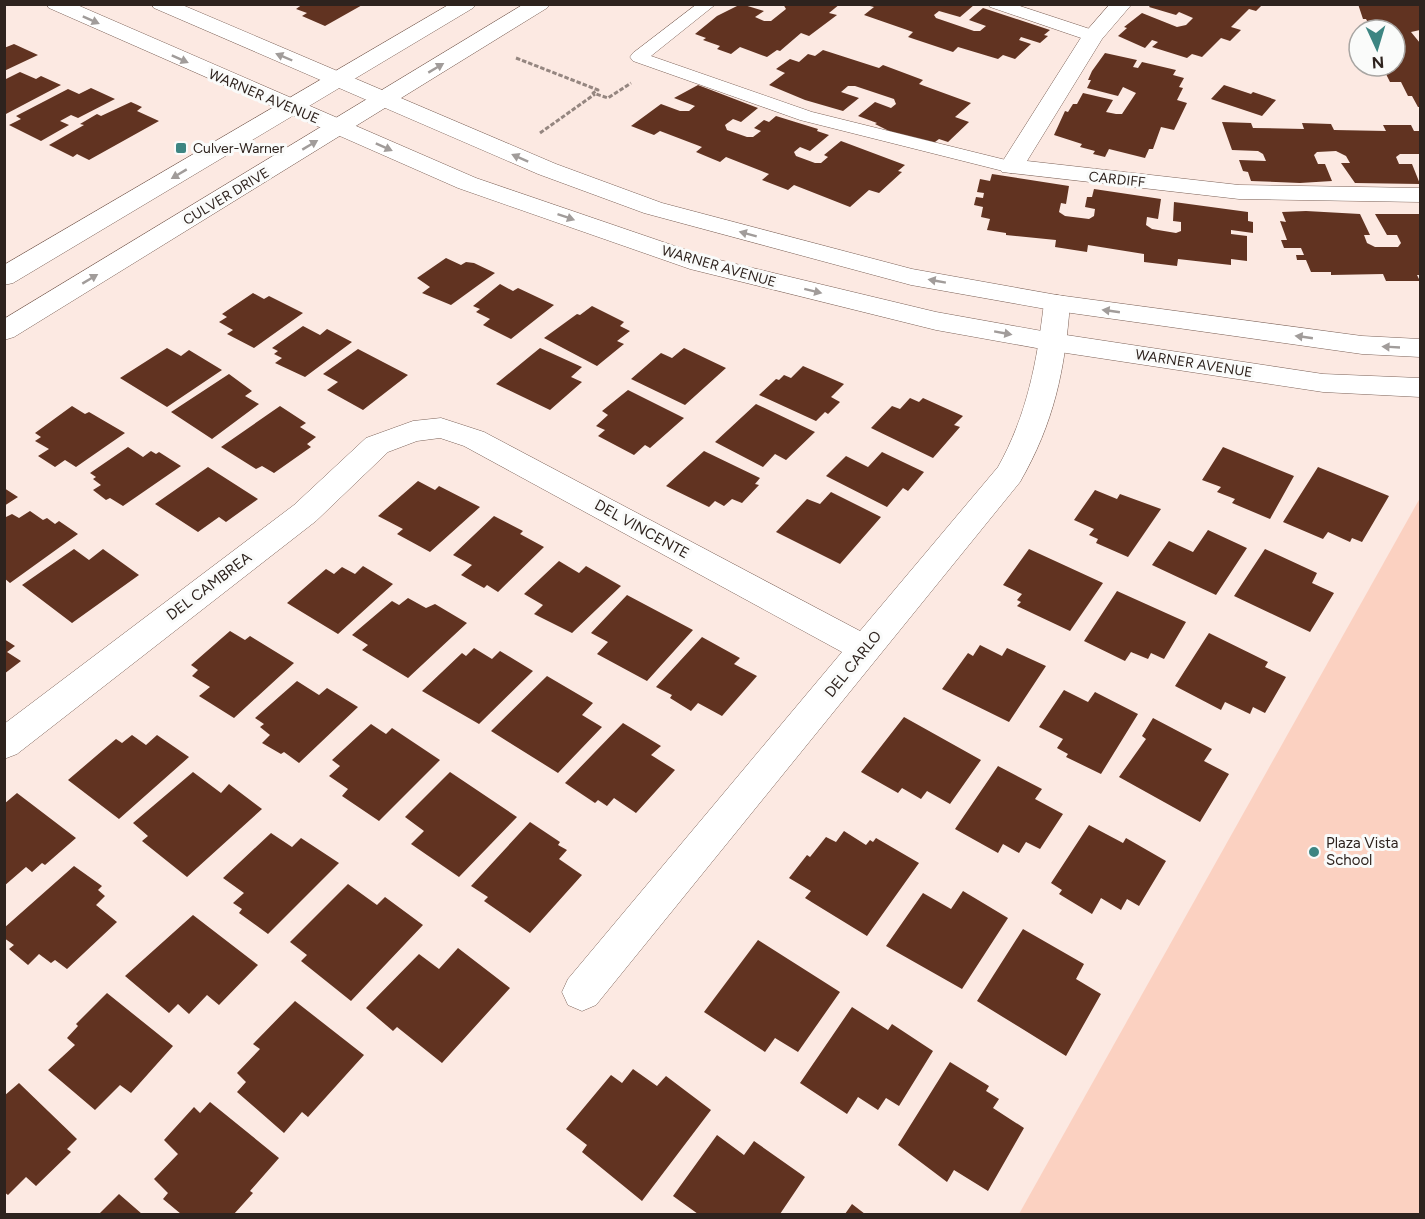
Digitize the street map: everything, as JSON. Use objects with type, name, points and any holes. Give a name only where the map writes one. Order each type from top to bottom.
[{"type":"street","name":"WARNER AVENUE","points":[[56,4],[237,85],[292,106],[467,183],[699,263],[936,321],[1053,342],[1323,383],[1420,388]]},
{"type":"street","points":[[161,4],[546,169],[653,208],[912,277],[1057,303],[1362,345],[1420,348]]},
{"type":"street","points":[[4,277],[466,4]]},
{"type":"street","name":"CULVER DRIVE","points":[[4,332],[540,4]]},
{"type":"street","points":[[1011,167],[1093,36],[1122,4]]},
{"type":"street","name":"CARDIFF","points":[[1011,167],[1239,192],[1420,195]]},
{"type":"street","name":"DEL CARLO","points":[[582,992],[1009,474],[1030,435],[1043,394],[1053,342],[1057,303]]},
{"type":"street","name":"DEL VINCENTE","points":[[413,431],[441,428],[474,439],[865,649]]},
{"type":"street","name":"DEL CAMBREA","points":[[4,744],[305,513],[377,445],[413,431]]},
{"type":"lane","points":[[708,4],[639,57],[806,116],[1011,167]]},
{"type":"lane","points":[[996,4],[1093,36]]},
{"type":"path","points":[[516,58],[597,92],[531,139]]},
{"type":"shaded area","name":"Plaza Vista School","points":[[1420,498],[1420,1214],[1019,1214]]},
{"type":"building","points":[[303,4],[364,4],[325,26],[302,16],[307,13],[296,9]]},
{"type":"building","points":[[741,4],[764,11],[755,17],[771,21],[786,9],[783,4],[840,4],[829,13],[837,15],[809,36],[801,33],[780,51],[777,50],[767,57],[740,47],[731,54],[717,49],[720,46],[703,40],[706,38],[695,34],[717,16]]},
{"type":"building","points":[[873,4],[972,4],[974,5],[960,17],[939,11],[934,15],[936,18],[980,31],[986,26],[969,20],[983,8],[1050,30],[1044,35],[1048,36],[1040,43],[1021,37],[1019,40],[1031,44],[1015,59],[1003,55],[998,59],[958,47],[953,52],[908,37],[913,32],[864,15],[874,7],[870,6]]},
{"type":"building","points":[[1151,4],[1263,4],[1256,11],[1249,9],[1231,27],[1241,30],[1230,41],[1221,38],[1202,57],[1192,54],[1187,58],[1152,47],[1158,42],[1152,40],[1145,48],[1118,36],[1127,28],[1124,27],[1142,13],[1177,27],[1186,25],[1193,18],[1179,12],[1176,15],[1149,7]]},
{"type":"building","points":[[1358,4],[1420,4],[1420,30],[1411,32],[1420,43],[1420,107],[1412,96],[1408,96],[1401,82],[1390,82],[1388,78],[1407,78],[1407,18],[1363,18]]},
{"type":"building","points":[[14,44],[38,55],[4,71],[4,48]]},
{"type":"building","points":[[823,50],[879,68],[883,65],[923,80],[919,84],[971,103],[955,117],[969,122],[948,142],[939,139],[931,145],[889,131],[875,124],[877,123],[858,116],[875,102],[891,108],[896,104],[894,99],[855,86],[848,86],[841,92],[859,98],[843,111],[805,100],[769,85],[785,73],[776,69],[790,59],[799,62],[808,54],[815,56]]},
{"type":"building","points":[[1105,53],[1137,60],[1133,67],[1138,68],[1142,62],[1176,70],[1173,75],[1184,78],[1179,87],[1183,88],[1177,100],[1187,103],[1174,130],[1161,127],[1153,149],[1149,149],[1145,158],[1109,149],[1105,157],[1093,154],[1095,151],[1080,147],[1082,144],[1054,135],[1065,111],[1068,112],[1073,104],[1077,104],[1083,93],[1113,100],[1106,112],[1122,114],[1136,93],[1123,87],[1118,96],[1087,88],[1092,71]]},
{"type":"building","points":[[20,72],[36,79],[41,76],[61,85],[4,115],[4,80]]},
{"type":"building","points":[[698,85],[758,108],[741,122],[733,119],[725,125],[727,130],[753,137],[761,131],[754,128],[764,120],[769,122],[776,116],[818,129],[817,131],[829,135],[810,151],[800,147],[794,152],[796,156],[821,163],[828,157],[824,155],[841,141],[905,165],[898,171],[902,172],[879,193],[869,190],[850,207],[794,185],[788,190],[762,180],[769,174],[726,157],[720,162],[696,152],[702,147],[660,131],[654,135],[631,126],[661,104],[680,111],[689,111],[695,106],[674,98]]},
{"type":"building","points":[[1224,85],[1276,100],[1262,116],[1211,99]]},
{"type":"building","points":[[91,88],[115,99],[78,118],[71,115],[60,121],[69,125],[41,141],[9,125],[21,119],[16,116],[68,89],[79,94]]},
{"type":"building","points":[[131,102],[142,107],[137,111],[159,121],[89,160],[77,154],[73,157],[49,145],[84,125],[80,124],[97,114],[101,116]]},
{"type":"building","points":[[1222,122],[1251,123],[1253,128],[1304,129],[1302,123],[1331,124],[1334,130],[1386,131],[1383,125],[1411,125],[1414,131],[1420,131],[1420,154],[1400,154],[1396,157],[1399,164],[1412,164],[1420,184],[1355,183],[1341,163],[1350,163],[1346,156],[1336,151],[1317,152],[1314,155],[1318,164],[1325,164],[1332,181],[1300,183],[1251,181],[1248,172],[1243,171],[1239,160],[1266,161],[1263,154],[1258,151],[1232,150]]},
{"type":"building","points":[[992,174],[1069,186],[1066,204],[1061,203],[1059,212],[1065,216],[1089,219],[1094,216],[1095,209],[1085,207],[1087,197],[1092,197],[1094,189],[1161,199],[1158,219],[1147,217],[1146,225],[1152,229],[1176,233],[1181,231],[1181,222],[1173,221],[1174,202],[1248,212],[1248,221],[1253,222],[1253,233],[1231,230],[1231,234],[1247,236],[1247,261],[1231,259],[1231,265],[1178,259],[1177,266],[1144,262],[1144,254],[1088,245],[1087,252],[1055,247],[1056,240],[1006,235],[1006,233],[987,230],[990,219],[981,217],[983,207],[974,205],[976,197],[983,198],[984,193],[977,192],[980,179],[990,181]]},
{"type":"building","points":[[1282,212],[1360,214],[1370,235],[1364,235],[1367,243],[1375,247],[1398,247],[1401,243],[1397,235],[1387,235],[1375,214],[1419,214],[1420,275],[1417,275],[1420,281],[1386,281],[1383,274],[1331,275],[1331,272],[1311,272],[1306,260],[1297,260],[1296,255],[1304,255],[1301,248],[1284,248],[1281,240],[1287,240],[1280,221],[1286,222]]},
{"type":"building","points":[[446,258],[461,265],[466,262],[474,263],[495,273],[451,305],[422,293],[430,287],[417,278]]},
{"type":"building","points":[[500,284],[513,291],[518,288],[554,305],[511,339],[483,325],[490,319],[476,312],[480,309],[473,306]]},
{"type":"building","points":[[253,293],[264,299],[269,296],[303,313],[254,348],[227,334],[233,330],[219,322],[227,317],[222,314]]},
{"type":"building","points":[[592,306],[624,322],[620,326],[630,331],[617,341],[624,344],[597,366],[544,338]]},
{"type":"building","points":[[303,326],[320,335],[327,329],[352,342],[305,377],[275,363],[282,358],[274,354],[278,351],[272,348]]},
{"type":"building","points":[[167,348],[181,356],[189,350],[222,370],[167,407],[120,378]]},
{"type":"building","points":[[540,348],[582,367],[571,377],[582,382],[550,410],[496,384]]},
{"type":"building","points":[[684,348],[726,368],[685,405],[631,379],[661,353],[672,358]]},
{"type":"building","points":[[358,349],[408,375],[363,410],[327,390],[338,382],[323,374]]},
{"type":"building","points":[[803,366],[844,384],[831,397],[840,402],[828,414],[825,412],[816,421],[759,395],[776,379],[779,380],[784,375],[791,378]]},
{"type":"building","points":[[229,374],[252,391],[245,396],[259,404],[212,439],[171,412]]},
{"type":"building","points":[[628,390],[684,418],[650,448],[645,445],[634,455],[598,436],[605,430],[596,426],[608,415],[602,411]]},
{"type":"building","points":[[910,398],[919,402],[923,398],[963,416],[954,425],[960,427],[933,458],[871,428],[892,406],[900,409]]},
{"type":"building","points":[[756,404],[815,432],[786,460],[775,454],[763,467],[715,442]]},
{"type":"building","points":[[72,406],[85,414],[89,412],[125,433],[76,467],[65,460],[55,467],[38,456],[49,449],[35,441],[41,437],[35,433]]},
{"type":"building","points":[[280,406],[306,423],[300,427],[316,437],[307,444],[311,447],[274,473],[262,466],[256,469],[221,447]]},
{"type":"building","points":[[128,447],[143,457],[151,451],[156,454],[159,452],[181,466],[123,506],[110,498],[106,500],[93,490],[101,485],[93,479],[96,477],[90,473]]},
{"type":"building","points":[[1223,447],[1294,476],[1270,519],[1232,503],[1235,499],[1217,492],[1221,487],[1202,480]]},
{"type":"building","points":[[704,451],[760,478],[755,484],[759,485],[742,503],[732,499],[724,506],[715,501],[709,507],[666,486]]},
{"type":"building","points":[[882,452],[924,472],[908,491],[903,488],[887,507],[826,476],[846,456],[868,467]]},
{"type":"building","points":[[208,467],[258,499],[226,522],[219,517],[198,532],[155,504]]},
{"type":"building","points":[[1318,467],[1389,496],[1362,542],[1352,538],[1350,542],[1328,532],[1323,539],[1283,522]]},
{"type":"building","points":[[418,481],[435,490],[439,486],[480,507],[430,552],[397,534],[403,529],[378,516]]},
{"type":"building","points":[[4,488],[18,497],[4,506]]},
{"type":"building","points":[[1095,490],[1117,499],[1120,494],[1161,509],[1128,557],[1096,543],[1098,539],[1089,535],[1094,529],[1074,520]]},
{"type":"building","points":[[831,492],[881,517],[840,564],[776,532],[807,499],[820,504]]},
{"type":"building","points":[[30,511],[43,520],[47,518],[55,524],[59,521],[78,534],[10,583],[4,578],[4,518],[12,514],[19,518]]},
{"type":"building","points":[[494,516],[523,531],[520,534],[544,547],[498,592],[487,585],[484,588],[461,575],[472,565],[453,555]]},
{"type":"building","points":[[1208,530],[1247,548],[1216,595],[1152,565],[1169,541],[1193,552]]},
{"type":"building","points":[[74,549],[89,560],[103,549],[139,575],[72,623],[22,585]]},
{"type":"building","points":[[1029,549],[1103,583],[1070,631],[1017,606],[1021,602],[1017,600],[1022,594],[1003,585]]},
{"type":"building","points":[[1265,549],[1317,573],[1312,583],[1334,593],[1310,632],[1234,596]]},
{"type":"building","points":[[559,561],[579,573],[586,566],[621,586],[572,633],[534,614],[543,605],[524,594]]},
{"type":"building","points":[[363,566],[393,584],[338,634],[287,603],[326,569],[334,574],[342,567],[355,574]]},
{"type":"building","points":[[1117,591],[1186,622],[1164,659],[1151,653],[1148,659],[1131,652],[1125,661],[1084,641]]},
{"type":"building","points":[[627,595],[693,630],[647,681],[597,654],[608,642],[591,633]]},
{"type":"building","points":[[408,598],[426,608],[435,604],[467,623],[408,678],[362,650],[368,645],[352,635],[392,601],[399,605]]},
{"type":"building","points":[[230,631],[245,640],[250,636],[294,663],[234,718],[199,696],[210,687],[192,676],[198,670],[191,665]]},
{"type":"building","points":[[1209,633],[1268,662],[1265,667],[1286,677],[1265,713],[1253,707],[1250,714],[1225,702],[1221,710],[1175,686]]},
{"type":"building","points":[[702,637],[740,658],[734,664],[757,676],[722,716],[698,703],[691,711],[670,698],[672,695],[656,687]]},
{"type":"building","points":[[4,639],[15,646],[7,652],[21,661],[4,674]]},
{"type":"building","points":[[980,645],[1002,656],[1007,648],[1046,666],[1009,722],[942,689],[968,653],[973,656]]},
{"type":"building","points":[[474,648],[492,659],[500,651],[533,671],[479,724],[422,691],[462,653],[466,656]]},
{"type":"building","points":[[547,676],[593,703],[582,715],[602,727],[558,773],[491,731]]},
{"type":"building","points":[[297,681],[319,695],[327,688],[358,707],[299,763],[284,752],[281,754],[262,743],[270,735],[260,727],[264,724],[255,718]]},
{"type":"building","points":[[1064,690],[1088,702],[1095,692],[1138,714],[1101,774],[1066,757],[1068,754],[1057,748],[1063,739],[1039,727]]},
{"type":"building","points":[[904,717],[981,760],[950,804],[927,791],[921,799],[902,788],[898,793],[861,772]]},
{"type":"building","points":[[1153,718],[1212,749],[1204,761],[1229,774],[1200,822],[1119,777],[1146,739],[1142,736]]},
{"type":"building","points":[[623,723],[661,746],[651,755],[675,770],[636,813],[614,798],[607,806],[598,800],[595,803],[565,783]]},
{"type":"building","points":[[371,724],[386,734],[392,728],[440,760],[379,821],[342,796],[348,789],[329,776],[340,766],[332,760]]},
{"type":"building","points":[[132,735],[146,745],[157,735],[189,757],[119,819],[68,780],[116,739],[122,743]]},
{"type":"building","points":[[998,766],[1042,789],[1035,799],[1063,814],[1040,849],[1026,842],[1019,853],[1003,844],[998,853],[955,829]]},
{"type":"building","points":[[193,772],[221,793],[229,784],[262,809],[187,877],[142,841],[148,836],[133,823]]},
{"type":"building","points":[[450,772],[517,817],[459,877],[411,844],[424,831],[405,817]]},
{"type":"building","points":[[17,793],[76,838],[45,865],[42,863],[32,872],[26,867],[4,886],[4,804]]},
{"type":"building","points":[[530,822],[560,842],[558,845],[567,850],[559,859],[582,875],[530,933],[484,901],[488,897],[471,886]]},
{"type":"building","points":[[1089,825],[1123,843],[1126,838],[1166,861],[1139,906],[1127,899],[1121,910],[1101,898],[1092,914],[1059,894],[1062,890],[1051,883]]},
{"type":"building","points":[[844,831],[866,845],[870,840],[873,842],[876,838],[919,863],[867,936],[805,898],[811,891],[789,878],[807,855],[810,857],[826,837],[836,842]]},
{"type":"building","points":[[271,833],[292,847],[301,838],[339,863],[268,934],[239,913],[242,909],[233,903],[244,893],[223,878]]},
{"type":"building","points":[[74,866],[102,886],[98,890],[105,896],[96,905],[117,922],[67,969],[55,960],[51,963],[39,954],[28,965],[9,949],[14,945],[4,938],[4,928]]},
{"type":"building","points":[[348,884],[377,905],[385,897],[423,925],[351,1001],[301,961],[307,955],[290,942]]},
{"type":"building","points":[[963,891],[1008,918],[962,989],[886,946],[923,893],[951,909]]},
{"type":"building","points":[[193,915],[258,965],[219,1005],[207,995],[189,1014],[178,1004],[169,1013],[125,976]]},
{"type":"building","points":[[1023,929],[1084,964],[1076,979],[1101,994],[1066,1056],[977,1001]]},
{"type":"building","points":[[758,940],[840,992],[798,1052],[775,1038],[765,1052],[704,1012]]},
{"type":"building","points":[[458,948],[510,988],[442,1063],[397,1027],[393,1031],[366,1008],[419,954],[439,969]]},
{"type":"building","points":[[107,993],[173,1046],[131,1093],[120,1085],[95,1110],[48,1070],[75,1045],[67,1038],[78,1026],[76,1024]]},
{"type":"building","points":[[295,1001],[364,1055],[308,1117],[302,1112],[284,1133],[237,1092],[246,1082],[237,1073],[260,1049],[253,1044]]},
{"type":"building","points":[[852,1007],[888,1030],[892,1024],[933,1051],[899,1106],[886,1098],[878,1110],[858,1097],[847,1114],[800,1083]]},
{"type":"building","points":[[950,1062],[989,1086],[986,1091],[999,1099],[993,1108],[1024,1128],[988,1191],[954,1170],[947,1182],[898,1145]]},
{"type":"building","points":[[633,1069],[657,1086],[666,1076],[711,1110],[642,1201],[582,1152],[587,1145],[566,1129],[611,1075],[622,1083]]},
{"type":"building","points":[[19,1083],[77,1139],[67,1149],[71,1152],[36,1186],[26,1177],[8,1195],[4,1192],[4,1096]]},
{"type":"building","points":[[210,1102],[279,1158],[250,1191],[253,1193],[234,1214],[181,1214],[163,1199],[168,1193],[154,1179],[178,1154],[164,1140],[194,1107],[200,1113]]},
{"type":"building","points":[[717,1135],[744,1155],[754,1141],[805,1177],[780,1214],[698,1214],[673,1196]]},
{"type":"building","points":[[119,1194],[142,1214],[99,1214]]},
{"type":"building","points":[[852,1204],[865,1214],[845,1214]]},
{"type":"place","name":"Culver-Warner","points":[[181,148]]},
{"type":"place","name":"Plaza Vista School","points":[[1314,852]]}]
